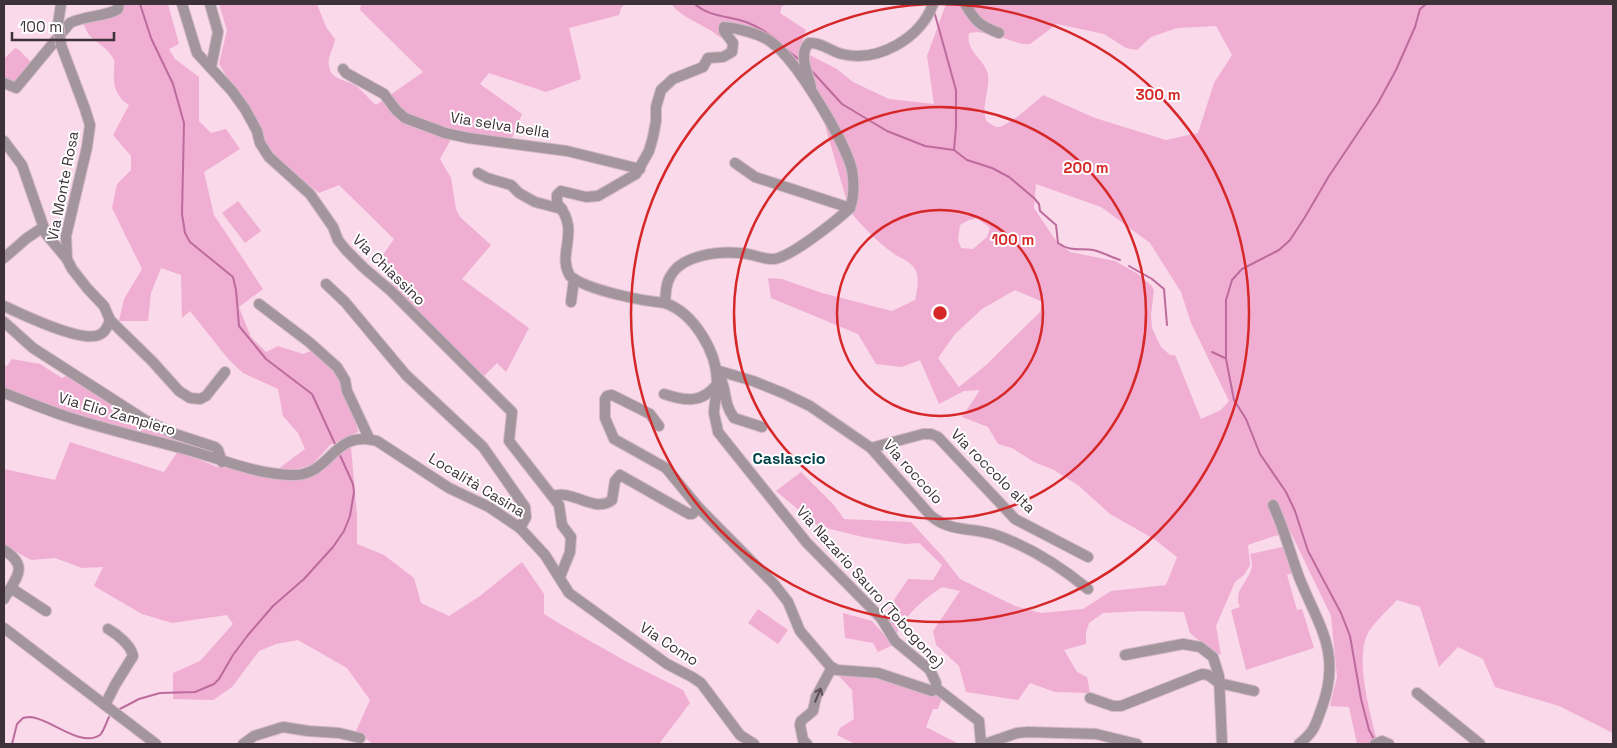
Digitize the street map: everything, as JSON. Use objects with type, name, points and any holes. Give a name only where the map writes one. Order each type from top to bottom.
[{"type":"street","name":"Via Monte Rosa","points":[[61,4],[58,24],[61,45],[90,125],[87,147],[66,236],[67,259]]},
{"type":"street","points":[[4,83],[16,88],[70,23],[80,18],[112,13],[118,9],[119,4]]},
{"type":"street","name":"Via Chiassino","points":[[182,4],[196,53],[211,67],[245,109],[260,143],[269,157],[310,194],[334,227],[338,240],[346,250],[391,291],[512,412],[512,420],[508,432],[509,441],[553,496]]},
{"type":"street","points":[[210,4],[218,32],[211,67]]},
{"type":"street","points":[[813,93],[804,58],[804,48],[809,43],[828,47],[841,54],[849,55],[885,51],[896,46],[918,29],[933,4]]},
{"type":"street","points":[[965,4],[979,24],[984,28],[999,33]]},
{"type":"street","points":[[724,27],[763,37],[770,41],[780,49],[813,93],[844,151],[852,171],[853,189],[850,208],[838,219],[797,248],[780,257],[772,259],[726,252],[690,260],[680,265],[670,276],[666,287],[665,303],[643,301],[624,296],[570,276],[565,265],[569,233],[567,220],[557,203],[559,192],[564,191],[586,198],[598,196],[636,174],[648,151],[656,121],[658,99],[666,84],[680,75],[700,69],[708,58],[723,57],[732,52],[733,43],[724,31],[724,27]]},
{"type":"street","name":"Via selva bella","points":[[343,69],[346,73],[384,94],[396,110],[406,118],[438,130],[462,136],[567,151],[640,169]]},
{"type":"street","points":[[4,141],[22,165],[45,232],[87,288],[104,306],[110,320],[152,361],[179,391],[190,398],[200,400],[206,396],[225,372]]},
{"type":"street","points":[[735,163],[755,178],[850,208]]},
{"type":"street","points":[[478,173],[487,178],[511,185],[519,193],[535,202],[562,209]]},
{"type":"street","points":[[45,232],[54,238],[66,236]]},
{"type":"street","points":[[4,258],[26,238],[45,232]]},
{"type":"street","points":[[571,302],[574,279]]},
{"type":"street","points":[[326,284],[345,302],[406,375],[483,447],[525,507],[526,517],[520,528]]},
{"type":"street","name":"Via Nazario Sauro (Tobogone)","points":[[665,303],[676,307],[688,317],[706,342],[716,370],[717,384],[714,412],[718,432],[807,543],[867,602],[881,618],[895,641],[930,670],[936,683],[936,688]]},
{"type":"street","points":[[259,304],[309,342],[337,367],[345,380],[346,391],[369,438]]},
{"type":"street","points":[[4,306],[57,328],[85,336],[98,336],[106,329],[110,320]]},
{"type":"street","points":[[4,322],[33,348],[145,420],[175,434],[215,447],[222,462]]},
{"type":"street","points":[[716,370],[723,382],[725,402],[734,418],[762,427]]},
{"type":"street","name":"Via roccolo","points":[[716,370],[754,381],[810,406],[871,448],[931,516],[941,524],[958,529],[986,532],[1004,538],[1040,555],[1065,570],[1088,589]]},
{"type":"street","points":[[664,394],[686,399],[696,399],[711,392],[717,384]]},
{"type":"street","name":"Via Elio Zampiero","points":[[4,393],[67,417],[194,452],[247,469],[296,475],[314,470],[345,442],[357,438],[369,438]]},
{"type":"street","points":[[659,426],[650,414],[640,408],[612,395],[607,396],[605,399],[605,418],[614,439],[666,468],[699,508],[774,584],[788,602],[800,631],[834,669]]},
{"type":"street","name":"Via roccolo alta","points":[[871,448],[922,434],[931,434],[938,437],[1015,519],[1088,557]]},
{"type":"street","name":"Località Casina","points":[[369,438],[377,441],[449,488],[489,506],[520,528],[545,555],[560,577]]},
{"type":"street","points":[[560,577],[572,544],[571,538],[562,526],[559,505],[553,496],[560,494],[570,495],[594,503],[606,504],[612,500],[614,483],[620,475],[689,514],[692,514],[699,508]]},
{"type":"street","points":[[1273,506],[1328,646],[1329,682],[1326,697],[1312,733],[1299,744]]},
{"type":"street","points":[[4,550],[19,563],[17,576],[6,595]]},
{"type":"street","name":"Via Como","points":[[560,577],[569,593],[580,602],[667,664],[701,684],[740,735],[754,744]]},
{"type":"street","points":[[6,595],[14,590],[46,610]]},
{"type":"street","points":[[4,628],[156,744]]},
{"type":"street","points":[[108,629],[126,644],[132,651],[133,656],[115,685],[108,707]]},
{"type":"street","points":[[1125,655],[1183,644],[1200,647],[1213,657],[1220,683],[1221,741]]},
{"type":"street","points":[[807,744],[803,740],[801,721],[813,711],[816,697],[830,671],[834,669],[878,673],[928,690],[932,691],[936,688],[979,721],[981,744]]},
{"type":"street","points":[[1090,698],[1118,707],[1199,675],[1206,675],[1220,683],[1254,691]]},
{"type":"street","points":[[1417,693],[1480,744]]},
{"type":"street","points":[[244,744],[254,736],[283,727],[308,732],[339,733],[360,738]]},
{"type":"street","points":[[985,744],[1017,733],[1028,732],[1096,734],[1137,744]]},
{"type":"shaded area","points":[[121,4],[168,4],[179,44],[169,49],[175,59],[199,77],[199,121],[211,133],[226,129],[240,149],[204,172],[214,215],[263,289],[239,307],[251,337],[266,352],[278,346],[303,354],[313,350],[339,375],[358,418],[356,422],[358,432],[330,445],[312,465],[293,470],[278,469],[305,449],[298,433],[283,416],[278,389],[243,373],[229,360],[190,311],[182,318],[181,275],[161,268],[151,293],[148,321],[119,321],[124,299],[142,269],[112,208],[117,184],[131,170],[131,156],[113,135],[129,105],[116,91],[112,56],[90,36],[82,21]]},
{"type":"shaded area","points":[[219,4],[317,4],[326,27],[335,39],[329,59],[330,71],[336,77],[356,86],[376,105],[423,72],[360,10],[361,4],[625,4],[621,8],[619,15],[569,28],[581,79],[546,92],[489,73],[480,84],[522,114],[512,138],[455,132],[440,159],[451,178],[456,209],[460,217],[491,245],[462,279],[529,328],[506,372],[497,363],[484,376],[399,295],[378,262],[394,239],[339,185],[319,193],[273,157],[258,127],[219,64],[227,30]]},
{"type":"shaded area","points":[[671,4],[790,4],[782,6],[780,13],[806,30],[800,50],[837,69],[853,82],[889,99],[934,104],[927,56],[946,4],[1613,4],[1613,733],[1559,706],[1495,687],[1483,659],[1458,647],[1439,667],[1420,607],[1397,600],[1373,626],[1367,635],[1364,646],[1363,674],[1365,690],[1378,744],[1357,744],[1349,707],[1330,706],[1337,677],[1331,616],[1291,533],[1274,536],[1248,545],[1250,565],[1244,575],[1235,582],[1216,626],[1221,655],[1190,633],[1184,612],[1143,611],[1103,613],[1089,623],[1086,633],[1086,644],[1064,650],[1077,672],[1087,677],[1090,693],[1055,692],[1030,683],[1018,700],[966,692],[959,666],[936,645],[933,631],[960,591],[942,587],[916,607],[906,618],[897,633],[886,617],[908,579],[933,580],[942,565],[919,543],[905,544],[863,537],[818,526],[776,491],[801,472],[834,505],[844,519],[911,522],[960,579],[1015,606],[1041,613],[1083,609],[1111,591],[1166,585],[1177,557],[1154,539],[1110,514],[1079,486],[1054,470],[1034,462],[1012,448],[998,444],[988,427],[962,417],[980,390],[964,391],[939,404],[920,360],[902,367],[876,364],[858,334],[771,298],[768,278],[782,279],[822,293],[892,311],[915,300],[918,284],[917,272],[911,264],[882,244],[852,214],[823,118],[780,47],[733,28],[721,38]],"holes":[[[1057,24],[1104,34],[1126,48],[1137,50],[1151,37],[1177,28],[1216,26],[1232,55],[1214,83],[1198,133],[1166,140],[1095,118],[1043,95],[1008,123],[998,127],[995,126],[987,122],[985,117],[988,75],[983,64],[972,50],[969,33],[992,34],[1022,44],[1030,44]],[[1036,184],[1101,207],[1150,243],[1181,292],[1191,323],[1229,401],[1221,410],[1201,419],[1175,355],[1170,355],[1161,347],[1152,328],[1151,315],[1154,291],[1152,286],[1138,274],[1115,261],[1070,252],[1054,238],[1034,208]],[[977,218],[990,228],[987,237],[973,249],[961,248],[958,240],[960,225]],[[1015,290],[1043,302],[1040,312],[985,366],[959,387],[938,358],[955,334],[982,309]]]},
{"type":"shaded area","points":[[15,48],[32,63],[14,84],[4,78],[4,59]]},
{"type":"shaded area","points":[[238,201],[261,231],[245,243],[222,213]]},
{"type":"shaded area","points":[[12,359],[40,364],[62,378],[68,375],[141,423],[189,445],[80,417],[4,388],[4,365],[7,366]]},
{"type":"shaded area","points":[[70,442],[164,472],[178,451],[217,467],[305,476],[337,454],[351,447],[357,515],[357,544],[384,555],[414,578],[421,603],[449,616],[480,596],[522,562],[544,594],[544,614],[629,663],[683,690],[690,703],[659,744],[373,744],[356,731],[370,700],[347,668],[298,640],[276,644],[259,651],[232,687],[213,700],[173,699],[173,673],[200,661],[233,624],[227,615],[172,623],[142,614],[94,586],[103,567],[82,568],[55,558],[31,560],[4,545],[4,469],[55,480]]},
{"type":"shaded area","points":[[1287,546],[1295,572],[1287,575],[1297,610],[1302,609],[1314,648],[1246,670],[1231,610],[1240,607],[1238,596],[1252,566],[1250,554]]},
{"type":"shaded area","points":[[758,609],[788,630],[778,644],[748,623]]},
{"type":"shaded area","points":[[843,613],[872,621],[893,645],[878,652],[873,643],[845,638]]},
{"type":"shaded area","points":[[835,672],[878,675],[942,698],[938,709],[933,709],[926,727],[959,744],[855,744],[837,735],[840,728],[854,719],[852,690]]},
{"type":"waterway","points":[[140,4],[151,38],[173,84],[184,123],[182,214],[185,233],[190,242],[233,277],[239,326],[266,359],[312,394],[336,446]]},
{"type":"waterway","points":[[695,4],[713,14],[751,24],[780,43]]},
{"type":"waterway","points":[[1374,739],[1369,730],[1361,699],[1350,636],[1341,613],[1308,551],[1295,511],[1286,492],[1260,454],[1246,419],[1234,400],[1226,359],[1226,300],[1232,280],[1242,269],[1279,250],[1290,240],[1329,176],[1378,103],[1396,70],[1415,27],[1420,9],[1426,4]]},
{"type":"waterway","points":[[934,11],[956,90],[954,150],[967,160],[992,168],[1009,177],[1034,198],[1039,204],[1040,211],[1056,225],[1058,243],[1062,246],[1071,249],[1089,249],[1120,260]]},
{"type":"waterway","points":[[787,50],[801,61]]},
{"type":"waterway","points":[[810,69],[842,104],[887,131],[925,146],[954,150]]},
{"type":"waterway","points":[[1129,266],[1152,279],[1164,289],[1167,325]]},
{"type":"waterway","points":[[1212,352],[1225,358]]},
{"type":"waterway","points":[[118,710],[139,699],[160,693],[195,692],[214,684],[248,635],[273,606],[304,579],[333,547],[344,531],[350,516],[354,492],[353,484],[339,453]]},
{"type":"waterway","points":[[12,744],[17,724],[23,718],[39,719],[75,736],[92,738],[100,735],[109,717]]},
{"type":"district","name":"Caslascio","points":[[789,458]]}]
